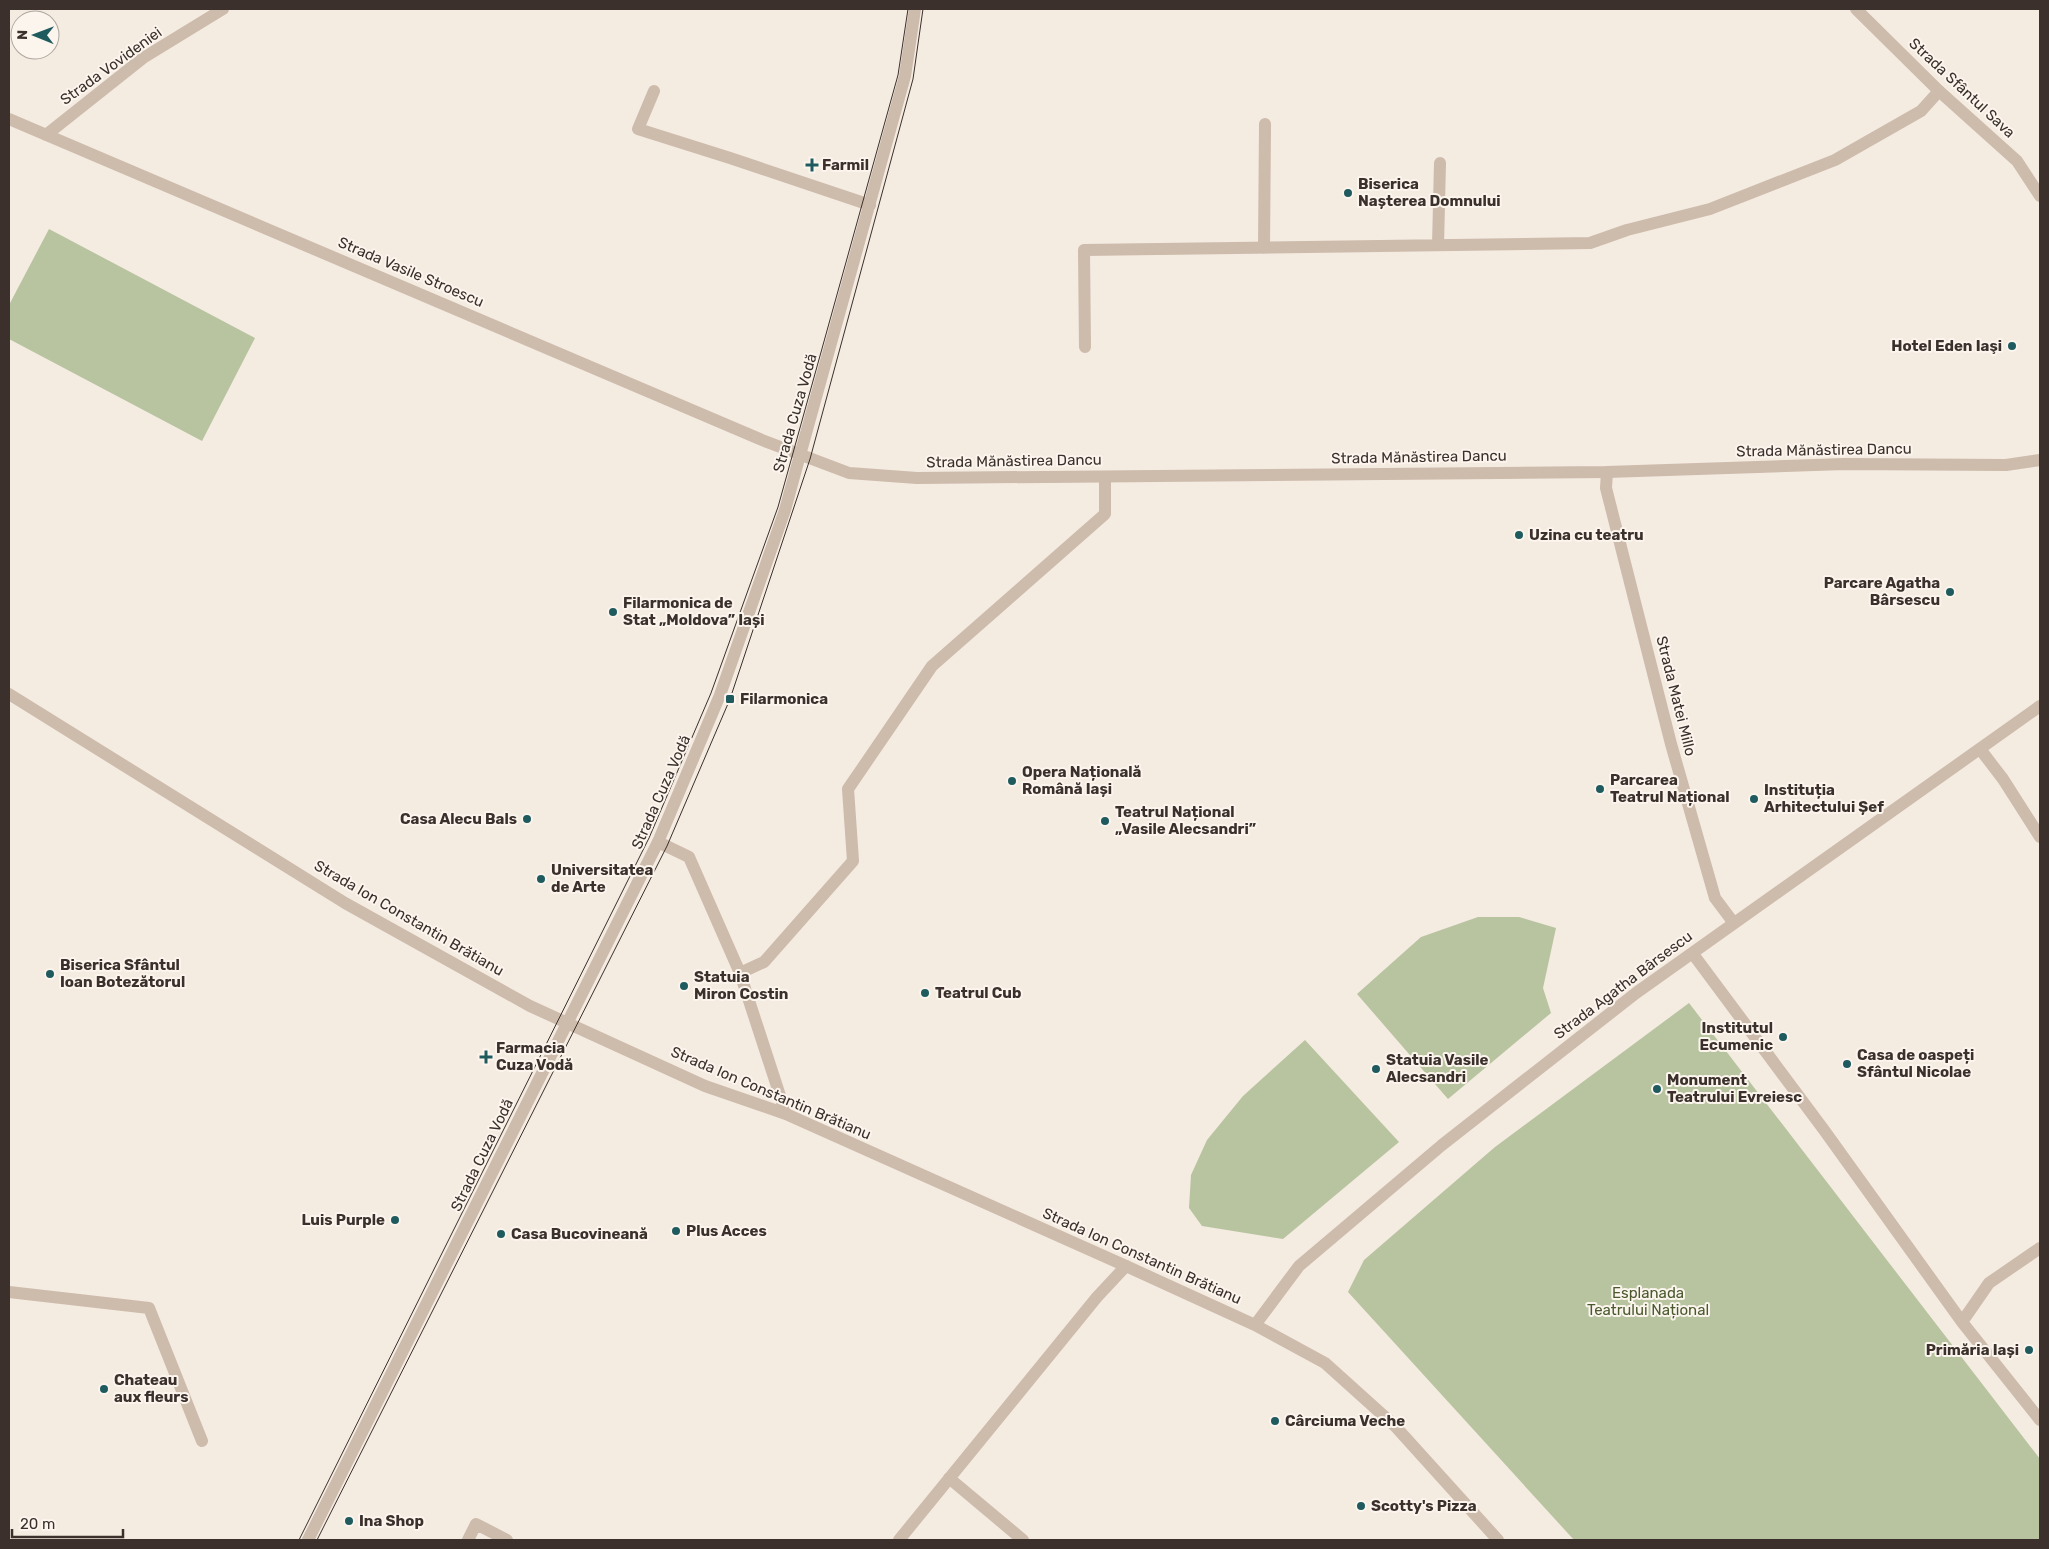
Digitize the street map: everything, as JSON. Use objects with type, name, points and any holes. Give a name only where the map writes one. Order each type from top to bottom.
[{"type":"street","name":"Strada Vovideniei","points":[[46,135],[144,58],[223,9]]},
{"type":"street","name":"Strada Cuza Vodă","points":[[308,1540],[566,1022],[658,842],[720,695],[785,510],[904,76],[915,9]]},
{"type":"street","name":"Strada Sfântul Sava","points":[[1856,9],[1939,91],[2017,161],[2040,196]]},
{"type":"street","points":[[654,91],[638,129],[870,205]]},
{"type":"street","points":[[1085,347],[1084,250],[1590,243],[1627,230],[1710,209],[1835,160],[1921,111],[1939,91]]},
{"type":"street","name":"Strada Vasile Stroescu","points":[[9,119],[800,455]]},
{"type":"street","points":[[1264,248],[1265,124]]},
{"type":"street","points":[[1438,245],[1440,163]]},
{"type":"street","name":"Strada Mănăstirea Dancu","points":[[800,455],[850,473],[917,478],[1606,472],[1844,464],[2006,465],[2040,460]]},
{"type":"street","name":"Strada Matei Millo","points":[[1606,472],[1606,488],[1673,753],[1715,898],[1733,922]]},
{"type":"street","points":[[740,973],[764,962],[853,861],[848,789],[932,666],[1105,514],[1105,477]]},
{"type":"street","name":"Strada Ion Constantin Brătianu","points":[[9,694],[345,903],[530,1006],[706,1086],[786,1114],[1126,1266],[1255,1325],[1325,1363],[1395,1426],[1498,1540]]},
{"type":"street","name":"Strada Agatha Bârsescu","points":[[1255,1325],[1299,1266],[1442,1145],[1636,993],[1692,954],[1733,922],[2040,706]]},
{"type":"street","points":[[1980,750],[2003,779],[2040,837]]},
{"type":"street","points":[[658,842],[689,857],[740,973],[786,1114]]},
{"type":"street","points":[[1692,954],[1830,1138],[1962,1322],[2040,1420]]},
{"type":"street","points":[[1962,1322],[1989,1283],[2040,1248]]},
{"type":"street","points":[[899,1540],[1097,1297],[1126,1266]]},
{"type":"street","points":[[9,1292],[149,1308],[202,1441]]},
{"type":"street","points":[[948,1478],[1023,1540]]},
{"type":"street","points":[[468,1540],[476,1524],[507,1540]]},
{"type":"green space","points":[[49,229],[255,338],[202,441],[9,339],[9,305]]},
{"type":"green space","points":[[1478,917],[1519,917],[1556,928],[1543,988],[1551,1013],[1448,1099],[1357,994],[1421,937]]},
{"type":"green space","name":"Esplanada Teatrului Național","points":[[1689,1003],[2040,1459],[2040,1540],[1574,1540],[1348,1292],[1364,1260],[1495,1147]]},
{"type":"green space","points":[[1305,1040],[1399,1142],[1283,1239],[1202,1226],[1189,1208],[1191,1175],[1207,1140],[1243,1096]]},
{"type":"tram line","points":[[299,1540],[649,838],[711,693],[778,507],[898,75],[908,9]]},
{"type":"tram line","points":[[317,1540],[667,846],[730,699],[810,459],[913,79],[923,9]]},
{"type":"place","name":"Farmil","points":[[812,165]]},
{"type":"place","name":"Biserica Nașterea Domnului","points":[[1348,193]]},
{"type":"place","name":"Hotel Eden Iaşi","points":[[2012,346]]},
{"type":"place","name":"Uzina cu teatru","points":[[1519,535]]},
{"type":"place","name":"Parcare Agatha Bârsescu","points":[[1950,592]]},
{"type":"place","name":"Filarmonica de Stat „Moldova” Iași","points":[[613,612]]},
{"type":"place","name":"Filarmonica","points":[[730,699]]},
{"type":"place","name":"Opera Națională Română Iași","points":[[1012,781]]},
{"type":"place","name":"Parcarea Teatrul Național","points":[[1600,789]]},
{"type":"place","name":"Instituția Arhitectului Șef","points":[[1754,799]]},
{"type":"place","name":"Casa Alecu Bals","points":[[527,819]]},
{"type":"place","name":"Teatrul Național „Vasile Alecsandri”","points":[[1105,821]]},
{"type":"place","name":"Universitatea de Arte","points":[[541,879]]},
{"type":"place","name":"Biserica Sfântul Ioan Botezătorul","points":[[50,974]]},
{"type":"place","name":"Statuia Miron Costin","points":[[684,986]]},
{"type":"place","name":"Teatrul Cub","points":[[925,993]]},
{"type":"place","name":"Institutul Ecumenic","points":[[1783,1037]]},
{"type":"place","name":"Farmacia Cuza Vodă","points":[[486,1057]]},
{"type":"place","name":"Casa de oaspeți Sfântul Nicolae","points":[[1847,1064]]},
{"type":"place","name":"Statuia Vasile Alecsandri","points":[[1376,1069]]},
{"type":"place","name":"Monument Teatrului Evreiesc","points":[[1657,1089]]},
{"type":"place","name":"Luis Purple","points":[[395,1220]]},
{"type":"place","name":"Plus Acces","points":[[676,1231]]},
{"type":"place","name":"Casa Bucovineană","points":[[501,1234]]},
{"type":"place","name":"Primăria Iași","points":[[2029,1350]]},
{"type":"place","name":"Chateau aux fleurs","points":[[104,1389]]},
{"type":"place","name":"Cârciuma Veche","points":[[1275,1421]]},
{"type":"place","name":"Scotty's Pizza","points":[[1361,1506]]},
{"type":"place","name":"Ina Shop","points":[[349,1521]]}]
